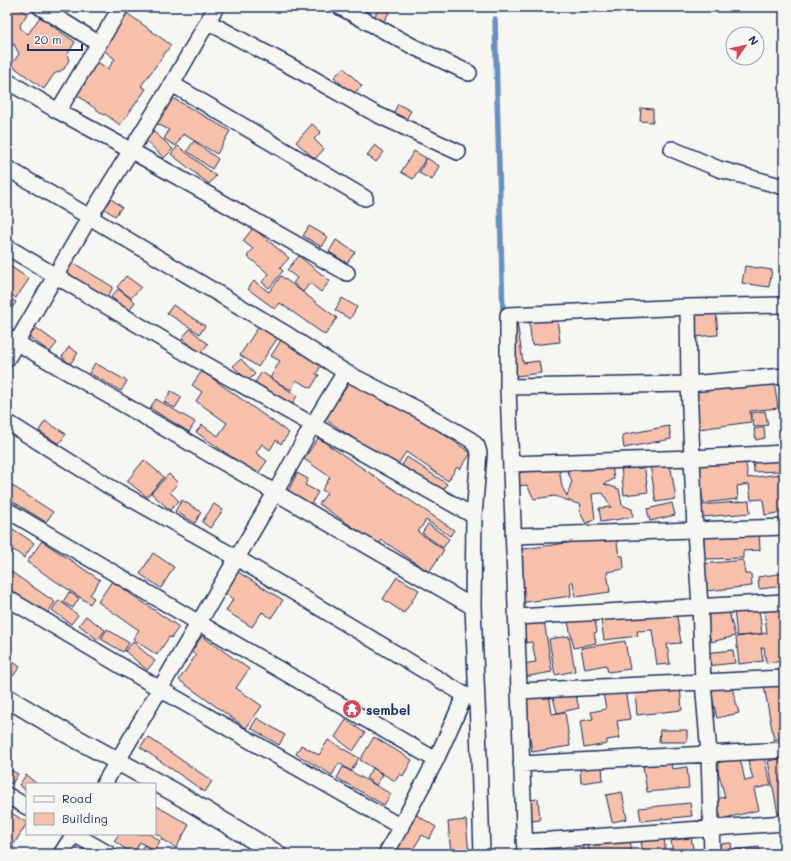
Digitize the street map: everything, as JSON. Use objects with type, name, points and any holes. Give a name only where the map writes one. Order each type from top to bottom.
[{"type":"street","points":[[40,7],[98,43]]},
{"type":"street","points":[[58,111],[121,7]]},
{"type":"street","points":[[7,359],[12,340],[56,276],[130,150],[172,84],[216,7]]},
{"type":"street","points":[[340,7],[414,47],[469,73]]},
{"type":"street","points":[[208,22],[306,74],[376,114],[458,152]]},
{"type":"street","points":[[7,81],[347,273]]},
{"type":"street","points":[[172,84],[365,198]]},
{"type":"street","points":[[672,149],[719,169],[784,187]]},
{"type":"street","points":[[7,168],[288,336],[345,372],[418,410],[471,440],[477,446],[480,453],[474,516],[470,696],[478,725],[482,854]]},
{"type":"street","points":[[7,247],[312,426],[474,516]]},
{"type":"street","points":[[784,305],[688,307],[508,315],[508,387],[524,848],[784,823]]},
{"type":"street","points":[[688,307],[689,384],[695,530],[700,606],[702,682],[709,754],[712,854]]},
{"type":"street","points":[[12,340],[473,607]]},
{"type":"street","points":[[105,783],[275,493],[312,426],[345,372]]},
{"type":"street","points":[[508,387],[689,384],[784,376]]},
{"type":"street","points":[[7,422],[110,487],[237,558],[470,696]]},
{"type":"street","points":[[511,464],[692,458],[784,453]]},
{"type":"street","points":[[7,510],[436,760]]},
{"type":"street","points":[[513,536],[784,527]]},
{"type":"street","points":[[7,598],[160,689],[401,827]]},
{"type":"street","points":[[516,616],[784,602]]},
{"type":"street","points":[[519,690],[784,678]]},
{"type":"street","points":[[386,854],[470,696]]},
{"type":"street","points":[[7,698],[66,733],[118,760],[174,792],[277,854]]},
{"type":"street","points":[[521,764],[784,750]]},
{"type":"street","points":[[7,795],[26,806]]},
{"type":"street","points":[[61,854],[73,835]]},
{"type":"street","points":[[76,835],[109,854]]},
{"type":"building","points":[[7,7],[18,7],[27,14],[20,25],[21,29],[28,34],[40,17],[75,42],[67,55],[69,60],[64,69],[54,74],[44,89],[11,65],[19,54],[14,44],[7,50]]},
{"type":"building","points":[[355,7],[372,7],[373,8],[364,16]]},
{"type":"building","points":[[380,7],[390,11],[383,23],[374,17]]},
{"type":"building","points":[[124,11],[171,45],[141,86],[146,89],[120,125],[73,92],[96,61],[108,69],[115,59],[98,46]]},
{"type":"building","points":[[344,68],[362,86],[352,95],[334,77]]},
{"type":"building","points":[[171,97],[230,131],[217,154],[183,134],[176,146],[164,139],[169,130],[156,123]]},
{"type":"building","points":[[398,104],[411,111],[405,121],[393,114]]},
{"type":"building","points":[[641,108],[653,109],[653,122],[640,121]]},
{"type":"building","points":[[312,124],[321,132],[314,139],[324,149],[315,159],[296,142]]},
{"type":"building","points":[[152,130],[173,149],[164,158],[144,139]]},
{"type":"building","points":[[194,141],[218,159],[212,169],[187,151]]},
{"type":"building","points":[[375,145],[384,152],[376,162],[367,155]]},
{"type":"building","points":[[178,146],[216,176],[209,184],[171,154]]},
{"type":"building","points":[[414,151],[426,158],[413,179],[401,172]]},
{"type":"building","points":[[427,158],[439,166],[432,180],[419,173]]},
{"type":"building","points":[[110,198],[122,207],[115,216],[103,208]]},
{"type":"building","points":[[309,226],[328,237],[322,247],[303,236]]},
{"type":"building","points":[[253,228],[289,258],[280,268],[283,271],[269,288],[262,282],[269,274],[247,256],[253,249],[243,241]]},
{"type":"building","points":[[336,240],[355,252],[347,263],[329,252]]},
{"type":"building","points":[[299,256],[330,281],[321,292],[310,283],[303,292],[293,283],[297,278],[287,270]]},
{"type":"building","points":[[72,262],[113,287],[107,298],[65,273]]},
{"type":"building","points":[[7,264],[29,279],[16,298],[7,292]]},
{"type":"building","points":[[745,266],[772,270],[769,287],[742,283]]},
{"type":"building","points":[[126,276],[141,287],[131,298],[117,287]]},
{"type":"building","points":[[281,276],[337,318],[325,335],[280,303],[275,309],[248,289],[254,281],[269,292]]},
{"type":"building","points":[[118,289],[135,302],[129,311],[111,297]]},
{"type":"building","points":[[7,296],[16,302],[7,315]]},
{"type":"building","points":[[342,298],[357,307],[350,319],[335,310]]},
{"type":"building","points":[[173,305],[205,326],[200,334],[167,313]]},
{"type":"building","points":[[716,310],[718,335],[691,337],[689,312]]},
{"type":"building","points":[[557,318],[560,342],[532,345],[529,321]]},
{"type":"building","points":[[517,321],[523,363],[539,361],[541,373],[508,377],[501,323]]},
{"type":"building","points":[[261,323],[279,336],[258,367],[240,355]]},
{"type":"building","points":[[35,327],[57,343],[50,352],[28,336]]},
{"type":"building","points":[[190,329],[208,344],[200,353],[182,338]]},
{"type":"building","points":[[283,337],[324,361],[316,374],[319,375],[311,388],[296,380],[291,390],[270,378],[280,361],[271,356]]},
{"type":"building","points":[[69,347],[78,353],[70,364],[62,357]]},
{"type":"building","points":[[241,359],[255,374],[248,381],[233,366]]},
{"type":"building","points":[[95,363],[127,381],[121,391],[89,373]]},
{"type":"building","points":[[202,371],[289,433],[281,444],[276,440],[270,450],[262,444],[256,453],[267,461],[257,475],[196,432],[202,425],[218,436],[227,423],[196,401],[202,392],[192,385]]},
{"type":"building","points":[[262,372],[297,396],[291,406],[255,382]]},
{"type":"building","points":[[355,374],[471,453],[460,469],[457,467],[448,481],[406,452],[396,467],[325,419]]},
{"type":"building","points":[[774,381],[778,408],[750,411],[751,422],[699,429],[695,391]]},
{"type":"building","points":[[171,391],[182,397],[175,408],[164,402]]},
{"type":"building","points":[[156,399],[195,422],[189,432],[150,408]]},
{"type":"building","points":[[765,411],[768,425],[754,427],[751,413]]},
{"type":"building","points":[[45,421],[66,434],[59,444],[39,431]]},
{"type":"building","points":[[669,426],[671,439],[624,448],[622,435]]},
{"type":"building","points":[[764,427],[765,438],[756,440],[754,429]]},
{"type":"building","points":[[318,438],[454,530],[450,536],[426,520],[418,532],[444,550],[429,572],[382,540],[379,545],[319,504],[327,493],[322,490],[330,477],[304,459]]},
{"type":"building","points":[[407,457],[447,484],[441,494],[401,467]]},
{"type":"building","points":[[745,458],[748,478],[781,474],[784,512],[765,515],[763,499],[751,500],[749,484],[737,486],[738,499],[703,503],[698,464]]},
{"type":"building","points":[[781,458],[781,471],[754,472],[753,459]]},
{"type":"building","points":[[144,460],[164,477],[147,497],[127,481]]},
{"type":"building","points":[[670,463],[676,499],[656,502],[650,465]]},
{"type":"building","points":[[644,464],[648,492],[624,495],[621,467]]},
{"type":"building","points":[[612,465],[614,479],[604,484],[619,489],[622,505],[632,509],[633,517],[601,522],[599,508],[611,507],[603,493],[592,494],[595,519],[586,524],[579,510],[581,505],[555,496],[534,499],[527,485],[517,486],[515,473],[559,467],[562,487],[567,496],[572,481],[567,471]]},
{"type":"building","points":[[297,473],[308,479],[305,485],[318,492],[311,504],[288,491]]},
{"type":"building","points":[[169,474],[178,483],[170,492],[179,501],[170,510],[151,493]]},
{"type":"building","points":[[11,485],[53,512],[46,522],[7,498],[7,491]]},
{"type":"building","points":[[182,500],[201,512],[195,523],[175,511]]},
{"type":"building","points":[[749,501],[750,513],[702,517],[701,505]]},
{"type":"building","points":[[672,503],[675,515],[650,521],[647,509]]},
{"type":"building","points":[[214,504],[223,510],[210,528],[202,522]]},
{"type":"building","points":[[428,524],[449,539],[443,548],[422,533]]},
{"type":"building","points":[[7,525],[34,543],[24,558],[14,550],[7,561]]},
{"type":"building","points":[[759,534],[760,550],[743,551],[743,558],[704,559],[704,536]]},
{"type":"building","points":[[616,536],[619,556],[623,556],[624,569],[607,572],[610,592],[575,597],[573,582],[570,582],[571,596],[519,603],[517,550]]},
{"type":"building","points":[[42,541],[100,580],[90,595],[94,598],[90,604],[27,562]]},
{"type":"building","points":[[153,553],[174,567],[161,588],[140,574]]},
{"type":"building","points":[[743,560],[745,574],[751,574],[752,586],[706,591],[703,564]]},
{"type":"building","points":[[7,569],[55,602],[47,614],[7,588]]},
{"type":"building","points":[[238,572],[283,600],[271,618],[262,612],[252,627],[226,611],[233,599],[225,594]]},
{"type":"building","points":[[784,573],[784,586],[759,589],[758,577]]},
{"type":"building","points":[[397,577],[419,590],[404,613],[383,599]]},
{"type":"building","points":[[112,581],[179,627],[171,638],[169,637],[157,655],[133,639],[139,630],[98,602]]},
{"type":"building","points":[[69,592],[79,598],[73,608],[63,602]]},
{"type":"building","points":[[59,600],[78,615],[71,624],[52,610]]},
{"type":"building","points":[[784,607],[784,661],[766,663],[764,647],[761,648],[763,661],[739,664],[736,637],[767,633],[764,609]]},
{"type":"building","points":[[728,608],[735,636],[711,642],[704,614]]},
{"type":"building","points":[[759,608],[762,634],[737,636],[734,611]]},
{"type":"building","points":[[676,610],[681,643],[667,644],[670,664],[657,665],[652,630],[637,631],[638,636],[604,640],[601,620]]},
{"type":"building","points":[[86,616],[105,630],[98,640],[79,625]]},
{"type":"building","points":[[594,617],[597,632],[594,633],[596,643],[574,648],[568,622]]},
{"type":"building","points":[[544,620],[552,672],[524,677],[522,664],[536,662],[532,642],[524,643],[521,624]]},
{"type":"building","points":[[107,629],[129,643],[123,652],[101,639]]},
{"type":"building","points":[[202,636],[249,669],[236,688],[262,706],[246,728],[179,680],[196,655],[191,652]]},
{"type":"building","points":[[569,636],[575,671],[555,675],[549,639]]},
{"type":"building","points":[[625,641],[630,669],[608,672],[606,665],[585,669],[581,648]]},
{"type":"building","points":[[133,642],[155,661],[147,670],[125,651]]},
{"type":"building","points":[[733,650],[735,663],[707,666],[706,653]]},
{"type":"building","points":[[7,657],[20,667],[13,676],[7,672]]},
{"type":"building","points":[[784,683],[784,738],[774,740],[764,686]]},
{"type":"building","points":[[731,684],[739,713],[717,718],[710,688]]},
{"type":"building","points":[[680,686],[682,710],[637,715],[635,691]]},
{"type":"building","points":[[625,690],[630,719],[617,721],[620,738],[607,740],[607,744],[584,748],[580,721],[593,719],[591,712],[606,709],[603,693]]},
{"type":"building","points":[[575,692],[579,708],[557,713],[553,697]]},
{"type":"building","points":[[549,694],[552,714],[565,712],[570,746],[532,752],[524,697]]},
{"type":"building","points":[[257,718],[285,735],[279,745],[251,728]]},
{"type":"building","points":[[346,720],[365,733],[353,751],[335,737]]},
{"type":"building","points":[[660,730],[687,730],[687,742],[659,742]]},
{"type":"building","points":[[148,737],[212,781],[205,792],[140,747]]},
{"type":"building","points":[[374,737],[412,760],[403,776],[400,774],[395,781],[360,760]]},
{"type":"building","points":[[328,740],[359,758],[351,771],[339,763],[332,775],[296,754],[301,745],[319,755]]},
{"type":"building","points":[[740,758],[745,781],[753,779],[748,761],[764,758],[771,785],[754,789],[759,810],[721,819],[716,799],[725,797],[716,763]]},
{"type":"building","points":[[784,758],[784,813],[778,814],[768,761]]},
{"type":"building","points":[[671,763],[672,769],[687,767],[689,788],[647,792],[643,766]]},
{"type":"building","points":[[602,766],[603,780],[581,783],[580,768]]},
{"type":"building","points":[[343,767],[391,794],[384,805],[337,778]]},
{"type":"building","points":[[7,768],[18,774],[12,784],[7,781]]},
{"type":"building","points":[[373,768],[383,775],[376,785],[366,778]]},
{"type":"building","points":[[26,775],[36,783],[26,783],[26,790],[19,785]]},
{"type":"building","points":[[622,792],[627,819],[612,822],[606,795]]},
{"type":"building","points":[[538,799],[540,820],[531,821],[529,800]]},
{"type":"building","points":[[690,803],[692,816],[641,821],[639,808]]},
{"type":"building","points":[[156,806],[189,825],[176,848],[161,839],[162,837],[156,834]]},
{"type":"building","points":[[7,810],[26,822],[26,825],[14,844],[7,840]]},
{"type":"building","points":[[415,814],[436,827],[429,839],[422,835],[410,854],[390,854]]},
{"type":"building","points":[[466,820],[469,854],[451,854],[448,822]]},
{"type":"building","points":[[118,835],[151,835],[160,841],[154,851],[140,842],[133,854],[114,841]]},
{"type":"building","points":[[691,837],[694,854],[673,854],[671,841]]},
{"type":"building","points":[[630,838],[632,854],[589,854],[588,845]]},
{"type":"building","points":[[664,838],[666,854],[643,854],[641,841]]},
{"type":"building","points":[[7,842],[14,847],[9,854],[7,854]]},
{"type":"building","points":[[583,843],[585,854],[563,854],[562,845]]},
{"type":"building","points":[[731,843],[732,850],[759,847],[760,854],[719,854],[718,844]]},
{"type":"building","points":[[144,845],[156,854],[137,854]]},
{"type":"waterway","points":[[495,19],[503,316]]},
{"type":"place","name":"sembel","points":[[352,709]]}]
